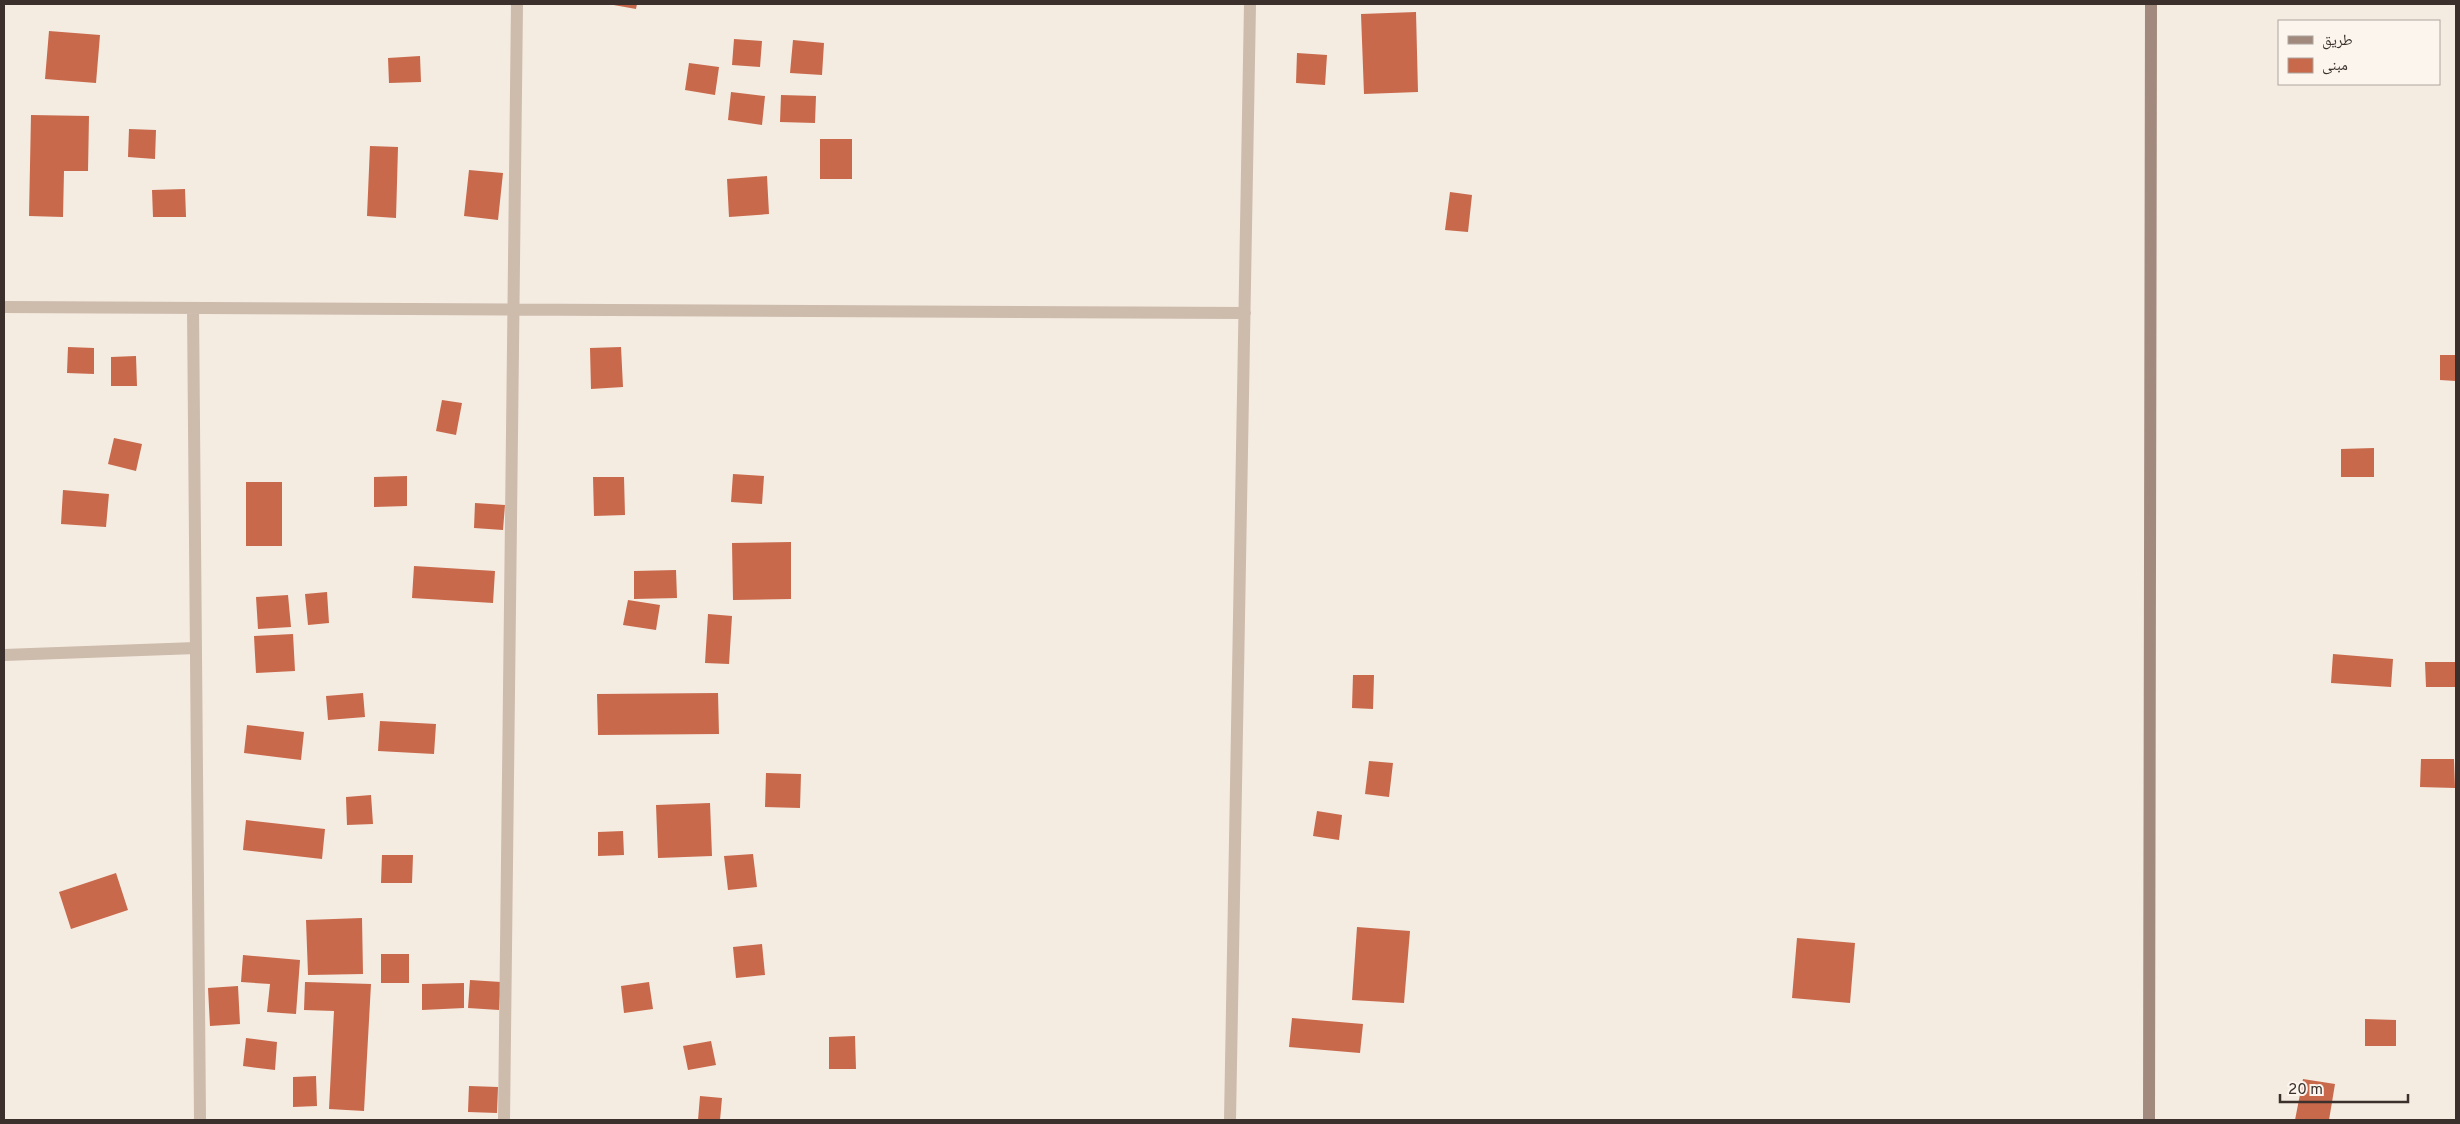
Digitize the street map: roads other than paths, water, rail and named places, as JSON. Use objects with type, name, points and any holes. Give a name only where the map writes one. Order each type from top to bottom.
[{"type":"main road","points":[[2149,1120],[2151,4]]},
{"type":"street","points":[[504,1120],[517,4]]},
{"type":"street","points":[[1230,1120],[1250,4]]},
{"type":"street","points":[[4,307],[1245,313]]},
{"type":"street","points":[[193,308],[200,1120]]},
{"type":"street","points":[[4,655],[196,648]]}]
